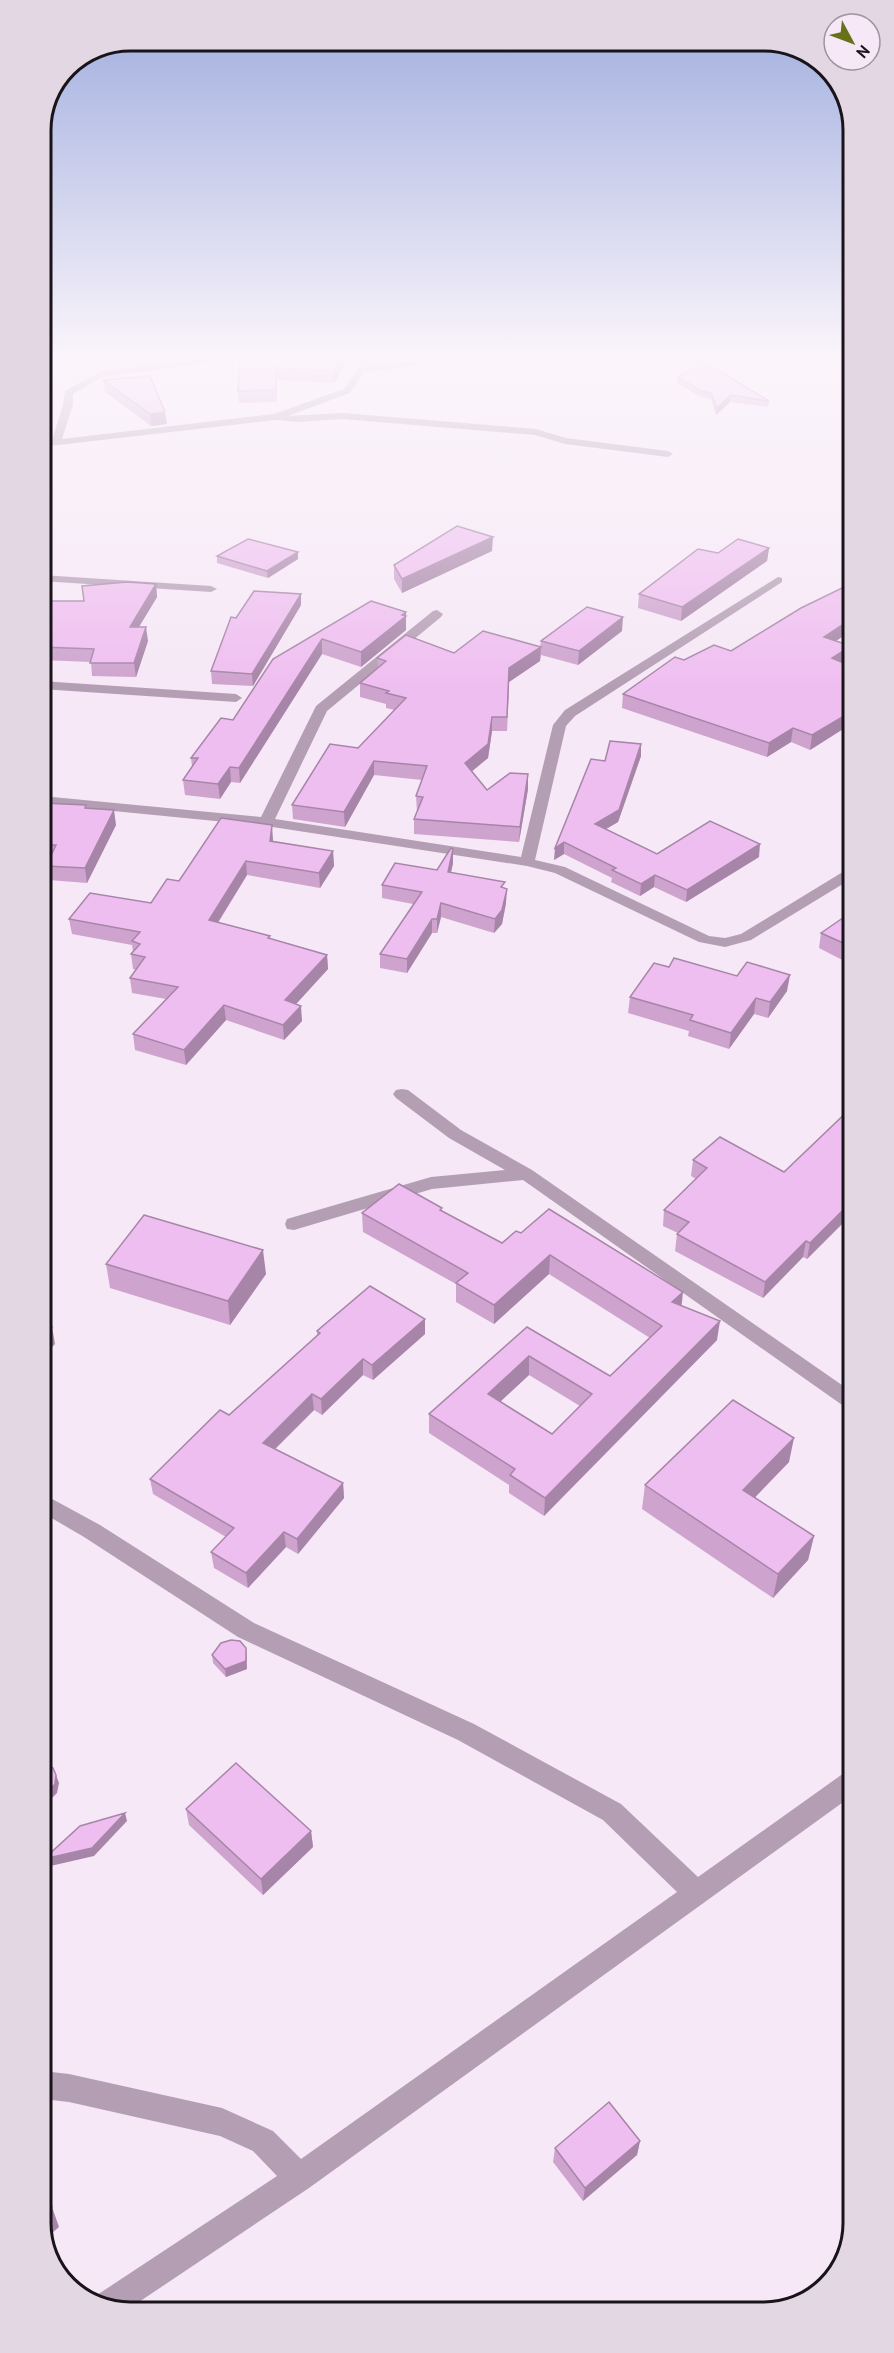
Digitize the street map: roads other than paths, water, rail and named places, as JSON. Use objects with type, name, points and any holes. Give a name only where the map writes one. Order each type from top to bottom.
[{"type":"street","points":[[51,579],[211,589]]},
{"type":"street","points":[[527,862],[560,725],[570,713],[778,580]]},
{"type":"street","points":[[266,822],[321,709],[438,614]]},
{"type":"street","points":[[51,687],[236,698]]},
{"type":"street","points":[[51,801],[266,822],[527,862],[560,870],[704,939],[722,944],[732,944],[746,937],[843,878]]},
{"type":"street","points":[[402,1094],[455,1134],[526,1174],[843,1396]]},
{"type":"street","points":[[294,1224],[430,1183],[526,1174]]},
{"type":"street","points":[[51,1508],[92,1531],[246,1630],[466,1732],[612,1812],[697,1893]]},
{"type":"street","points":[[117,2300],[299,2178],[843,1788]]},
{"type":"street","points":[[51,2086],[222,2122],[263,2141],[299,2178]]}]
